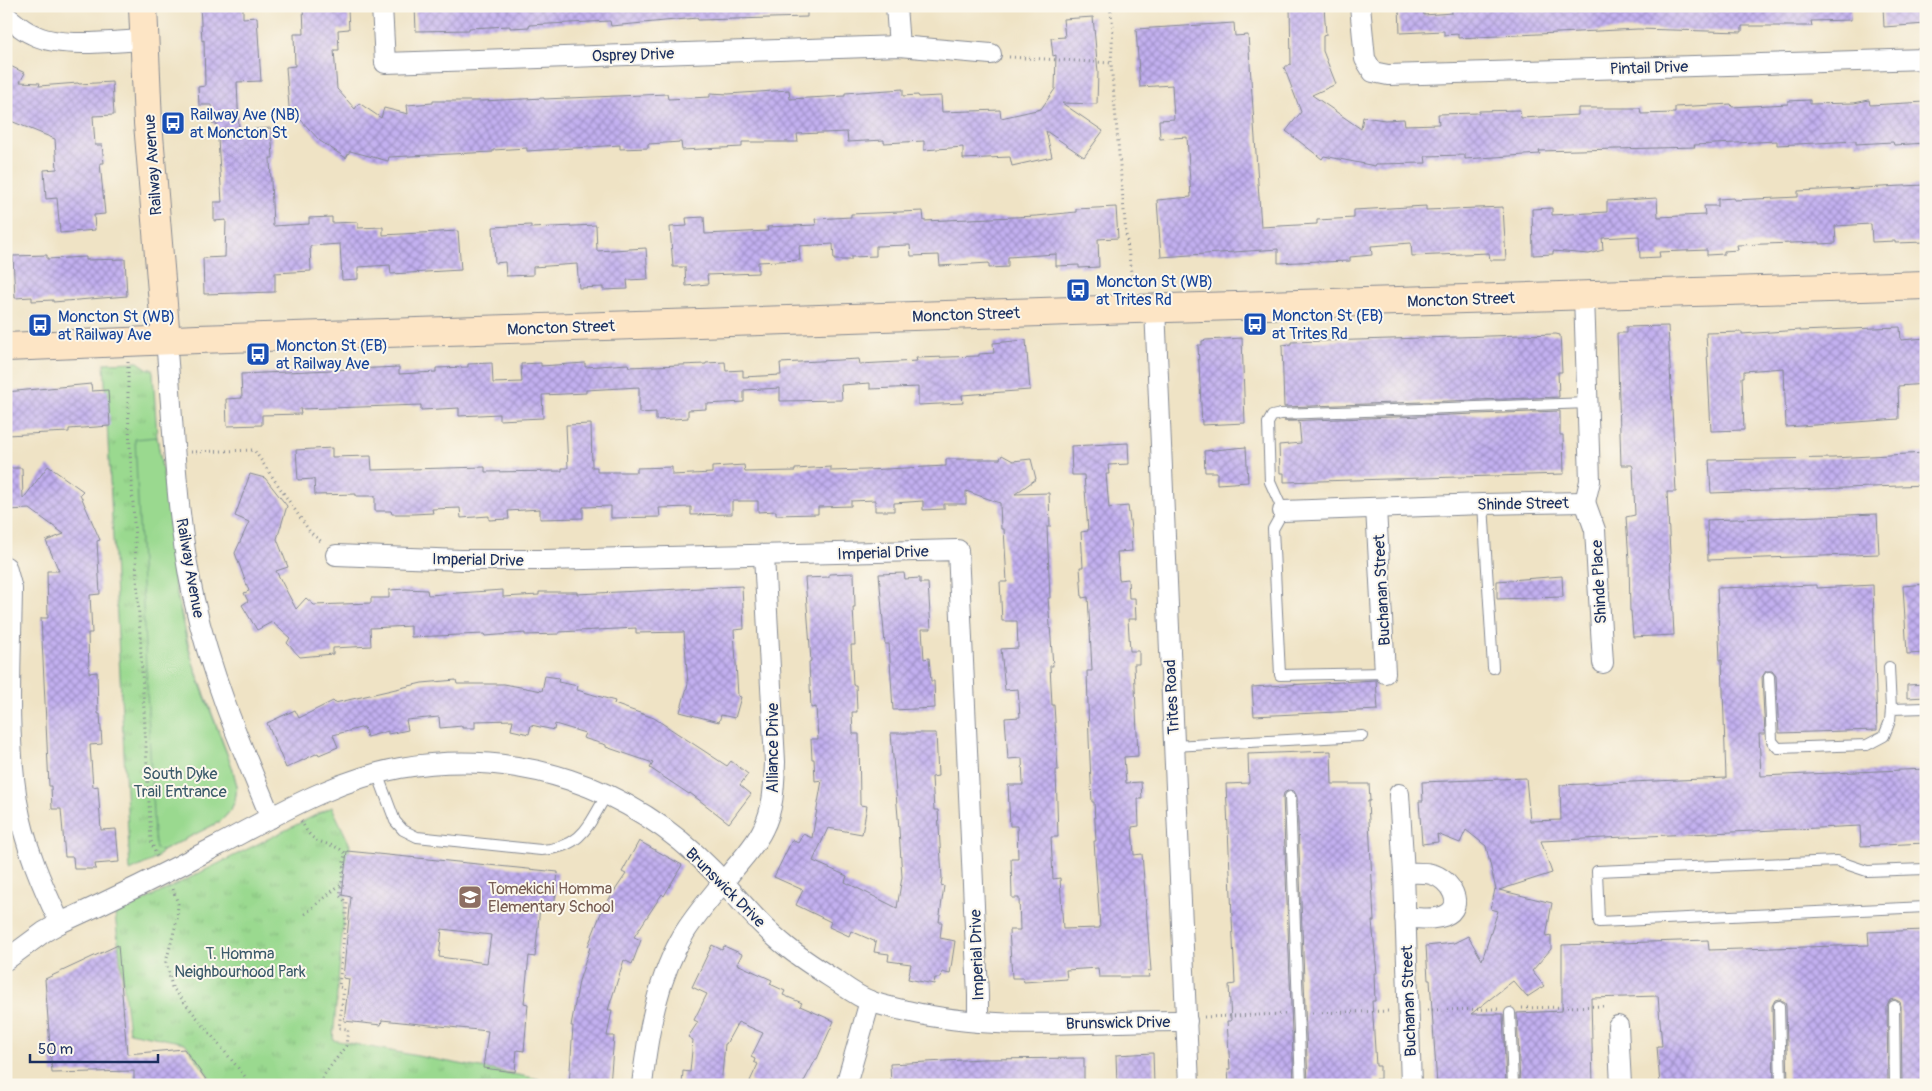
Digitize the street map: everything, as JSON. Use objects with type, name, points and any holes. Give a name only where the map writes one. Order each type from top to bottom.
[{"type":"street","name":"Railway Avenue","points":[[143,6],[148,123],[183,536],[194,600],[203,634],[229,715],[271,818]]},
{"type":"street","name":"Osprey Drive","points":[[382,6],[385,62],[898,46]]},
{"type":"street","points":[[896,6],[898,46],[991,54]]},
{"type":"street","name":"Pintail Drive","points":[[1360,6],[1365,59],[1373,72],[1388,75],[1926,59]]},
{"type":"street","points":[[6,16],[32,35],[53,41],[145,40]]},
{"type":"street","name":"Moncton Street","points":[[6,347],[166,340],[1155,308],[1926,285]]},
{"type":"street","name":"Shinde Street","points":[[1283,511],[1585,502],[1590,481],[1589,403],[1584,295]]},
{"type":"street","name":"Trites Road","points":[[1155,308],[1189,1085]]},
{"type":"street","name":"Shinde Place","points":[[1585,502],[1595,530],[1603,664]]},
{"type":"street","name":"Buchanan Street","points":[[1376,508],[1385,673]]},
{"type":"street","name":"Imperial Drive","points":[[336,555],[461,560],[545,560],[958,550],[978,1022]]},
{"type":"street","name":"Alliance Drive","points":[[642,1085],[647,1038],[656,1000],[668,966],[685,933],[705,903],[724,882],[763,830],[770,812],[774,791],[775,762],[764,556]]},
{"type":"street","points":[[6,567],[12,589],[8,744],[23,827],[32,857],[60,923]]},
{"type":"street","name":"Brunswick Drive","points":[[271,818],[335,787],[378,773],[424,764],[486,763],[517,766],[550,773],[578,781],[606,794],[672,834],[710,868],[757,919],[786,946],[822,972],[870,1001],[926,1015],[978,1022],[1060,1024],[1186,1019]]},
{"type":"street","name":"Buchanan Street","points":[[1399,794],[1404,873],[1411,1085]]},
{"type":"street","points":[[6,960],[44,932],[60,923],[165,873],[271,818]]},
{"type":"street","points":[[1404,873],[1432,874],[1442,879],[1451,887],[1455,904],[1452,910],[1445,916],[1432,919],[1405,918]]},
{"type":"street","points":[[846,1085],[870,1001]]},
{"type":"street","points":[[1618,1026],[1620,1085]]},
{"type":"lane","points":[[1385,673],[1280,675],[1273,530],[1283,511],[1270,482],[1268,423],[1272,416],[1281,414],[1589,403]]},
{"type":"lane","points":[[1483,504],[1493,668]]},
{"type":"lane","points":[[1769,677],[1772,740],[1778,748],[1867,745],[1884,736],[1890,721],[1892,709],[1889,667]]},
{"type":"lane","points":[[1892,709],[1926,708]]},
{"type":"lane","points":[[1173,746],[1362,736]]},
{"type":"lane","points":[[378,773],[395,821],[403,830],[410,834],[438,840],[532,850],[555,850],[568,845],[582,836],[606,794]]},
{"type":"lane","points":[[1290,797],[1301,1085]]},
{"type":"lane","points":[[1926,869],[1867,871],[1837,862],[1597,872],[1599,922],[1926,907]]},
{"type":"lane","points":[[1779,1006],[1781,1085]]},
{"type":"lane","points":[[1894,1006],[1895,1085]]},
{"type":"lane","points":[[1510,1013],[1513,1085]]},
{"type":"path","points":[[1110,6],[1113,27],[1111,63],[1126,234],[1133,286]]},
{"type":"path","points":[[991,54],[1021,58],[1111,63]]},
{"type":"path","points":[[128,359],[128,409],[151,842],[157,858]]},
{"type":"path","points":[[176,453],[254,450],[310,532],[336,555]]},
{"type":"path","points":[[298,816],[309,835],[345,854],[340,896],[346,903],[339,987],[344,988],[339,1028],[348,1029],[346,1046],[323,1076],[321,1085]]},
{"type":"path","points":[[306,914],[341,883]]},
{"type":"path","points":[[172,886],[178,904],[177,920],[166,962],[172,986],[252,1085]]},
{"type":"path","points":[[1186,1019],[1408,1010]]},
{"type":"green space","name":"South Dyke Trail Entrance","points":[[138,362],[148,369],[152,369],[153,372],[157,437],[169,512],[173,576],[192,660],[232,767],[237,786],[235,801],[230,811],[221,821],[162,851],[157,858],[130,871],[104,363]]},
{"type":"green space","points":[[157,437],[169,512],[173,576],[187,644],[200,684],[232,767],[237,786],[235,801],[230,811],[221,821],[162,851],[156,849],[154,835],[135,439]]},
{"type":"green space","name":"T. Homma Neighbourhood Park","points":[[332,807],[350,845],[333,1040],[539,1079],[539,1085],[215,1085],[185,1043],[129,1032],[115,915]]},
{"type":"building","points":[[200,6],[243,6],[243,18],[257,17],[261,81],[237,82],[239,130],[271,128],[273,158],[270,158],[273,226],[309,224],[309,218],[332,217],[332,223],[358,222],[358,228],[383,227],[383,235],[458,231],[461,270],[391,274],[390,265],[358,267],[358,279],[342,280],[340,244],[310,246],[311,271],[275,273],[275,292],[204,294],[203,258],[225,257],[226,220],[214,221],[214,202],[222,202],[217,124],[213,124],[212,105],[199,105],[198,87],[205,86],[204,40],[202,41]]},
{"type":"building","points":[[303,6],[331,6],[331,11],[348,10],[349,29],[338,30],[339,50],[334,50],[337,89],[355,109],[359,103],[381,118],[384,108],[408,114],[407,105],[433,103],[433,101],[667,94],[668,99],[710,97],[710,93],[728,94],[789,90],[790,99],[845,96],[845,93],[903,89],[903,96],[941,96],[942,112],[1000,110],[1001,118],[1041,109],[1055,89],[1056,55],[1053,56],[1051,38],[1065,37],[1063,19],[1093,17],[1098,72],[1097,104],[1062,103],[1103,131],[1084,157],[1046,131],[1052,157],[1012,166],[1010,157],[963,159],[963,147],[924,150],[924,141],[884,143],[884,140],[848,142],[847,132],[797,134],[798,142],[742,142],[742,147],[682,150],[681,142],[648,144],[648,148],[620,149],[620,145],[527,151],[527,148],[493,150],[493,152],[389,157],[388,161],[350,151],[346,158],[320,141],[289,107],[286,67],[295,66],[294,34],[304,34]]},
{"type":"building","points":[[415,6],[807,6],[807,17],[698,20],[697,18],[611,26],[610,21],[529,25],[529,27],[510,28],[510,26],[469,28],[469,30],[416,31]]},
{"type":"building","points":[[1290,6],[1324,6],[1326,35],[1323,36],[1323,51],[1336,84],[1312,95],[1361,129],[1363,117],[1385,120],[1404,119],[1405,125],[1439,124],[1438,114],[1479,113],[1479,111],[1520,110],[1521,118],[1578,115],[1578,108],[1640,108],[1641,114],[1675,113],[1675,107],[1731,104],[1732,107],[1788,104],[1788,101],[1810,100],[1810,104],[1854,103],[1869,100],[1870,105],[1926,102],[1926,143],[1894,145],[1893,142],[1856,144],[1856,141],[1777,145],[1777,141],[1694,145],[1695,147],[1539,151],[1540,154],[1465,159],[1465,155],[1425,156],[1426,163],[1376,164],[1375,166],[1324,156],[1322,159],[1286,131],[1301,112],[1284,67],[1291,64]]},
{"type":"building","points":[[1399,6],[1423,6],[1424,15],[1452,13],[1452,6],[1850,6],[1851,20],[1811,21],[1812,26],[1742,26],[1742,32],[1638,29],[1458,38],[1458,34],[1444,35],[1444,31],[1400,33]]},
{"type":"building","points":[[1883,6],[1926,6],[1926,24],[1884,27]]},
{"type":"building","points":[[1234,23],[1235,36],[1248,35],[1261,227],[1317,224],[1317,220],[1354,218],[1354,210],[1426,206],[1426,210],[1503,207],[1506,260],[1490,260],[1489,253],[1412,256],[1411,243],[1371,246],[1372,255],[1350,257],[1350,261],[1278,263],[1278,249],[1161,257],[1157,200],[1191,197],[1187,137],[1160,139],[1159,120],[1174,119],[1172,85],[1140,87],[1136,29]]},
{"type":"building","points":[[6,64],[25,73],[20,82],[40,83],[39,86],[112,82],[114,115],[93,116],[95,145],[102,145],[104,163],[100,163],[105,214],[94,215],[95,230],[60,233],[57,198],[46,199],[44,170],[57,169],[55,139],[6,119]]},
{"type":"building","points":[[1924,185],[1926,242],[1872,242],[1871,224],[1835,226],[1836,243],[1737,245],[1738,250],[1724,251],[1724,254],[1707,255],[1707,250],[1659,252],[1660,257],[1640,258],[1639,236],[1602,238],[1603,250],[1589,254],[1553,251],[1553,254],[1533,255],[1532,209],[1552,208],[1552,215],[1607,212],[1607,201],[1657,198],[1658,217],[1705,215],[1704,206],[1718,206],[1718,199],[1798,197],[1798,191]]},
{"type":"building","points":[[1116,207],[1118,238],[1098,239],[1099,267],[1079,268],[1079,265],[1056,266],[1056,254],[1008,257],[1008,267],[989,268],[989,263],[940,266],[939,255],[911,256],[910,245],[876,246],[876,256],[851,257],[851,260],[834,260],[833,244],[799,246],[800,260],[758,262],[758,273],[707,275],[708,284],[686,286],[685,267],[673,267],[670,227],[687,226],[686,218],[704,217],[705,234],[768,231],[767,227],[816,225],[815,219],[851,217],[851,214],[923,211],[924,221],[1037,216],[1076,212],[1076,209]]},
{"type":"building","points":[[531,225],[531,228],[596,225],[597,251],[646,248],[648,279],[627,280],[628,289],[603,290],[603,287],[579,288],[577,264],[533,267],[533,275],[506,276],[505,262],[495,263],[493,227]]},
{"type":"building","points":[[47,255],[47,259],[86,257],[86,260],[125,259],[127,296],[53,302],[53,300],[32,301],[32,297],[15,298],[13,256]]},
{"type":"building","points":[[1668,326],[1676,492],[1667,492],[1674,635],[1633,637],[1626,517],[1635,515],[1633,467],[1632,465],[1621,465],[1617,333],[1626,333],[1626,327]]},
{"type":"building","points":[[1900,327],[1901,340],[1926,338],[1926,384],[1898,386],[1899,419],[1786,427],[1784,368],[1744,371],[1744,377],[1742,377],[1744,430],[1711,431],[1706,333],[1742,332],[1742,334]]},
{"type":"building","points":[[1560,335],[1562,372],[1558,372],[1559,397],[1284,407],[1282,345],[1291,344],[1291,342]]},
{"type":"building","points":[[1242,338],[1245,423],[1202,425],[1198,345],[1202,345],[1202,341],[1206,340]]},
{"type":"building","points":[[1026,340],[1030,390],[962,395],[963,403],[918,405],[918,387],[870,389],[870,383],[841,385],[842,400],[780,401],[780,388],[744,390],[744,402],[706,404],[706,409],[688,410],[688,418],[656,420],[656,412],[639,413],[639,387],[586,390],[586,393],[542,395],[543,418],[499,420],[499,414],[459,416],[459,408],[421,410],[421,405],[300,409],[301,414],[262,415],[262,425],[227,426],[226,399],[242,398],[241,374],[399,367],[399,374],[436,372],[436,368],[468,367],[468,364],[492,363],[493,383],[522,382],[521,364],[541,363],[541,366],[585,363],[585,367],[628,364],[629,367],[725,362],[726,371],[743,370],[743,377],[781,375],[780,363],[859,359],[860,364],[917,361],[916,358],[979,356],[979,354],[994,353],[993,343]]},
{"type":"building","points":[[91,384],[92,391],[108,390],[110,426],[69,429],[69,432],[6,435],[6,392]]},
{"type":"building","points":[[1560,411],[1560,435],[1563,435],[1564,474],[1284,482],[1284,473],[1280,473],[1279,445],[1301,443],[1299,421],[1284,421]]},
{"type":"building","points":[[591,424],[592,467],[597,467],[597,472],[637,472],[637,468],[672,467],[672,475],[712,473],[712,467],[744,465],[745,472],[795,471],[795,469],[831,467],[831,471],[866,470],[946,466],[946,459],[1000,459],[1002,455],[1013,461],[1031,459],[1036,479],[1015,494],[1049,493],[1050,527],[1047,527],[1050,598],[1048,598],[1053,666],[1050,666],[1058,770],[1056,770],[1058,837],[1051,837],[1053,879],[1060,878],[1063,929],[1100,928],[1089,739],[1087,671],[1092,671],[1090,630],[1088,597],[1082,598],[1080,567],[1083,567],[1081,532],[1088,531],[1084,475],[1072,475],[1071,446],[1128,443],[1129,464],[1108,465],[1109,474],[1106,474],[1109,508],[1128,506],[1131,529],[1132,551],[1117,552],[1119,580],[1128,579],[1129,598],[1135,598],[1136,619],[1128,619],[1130,651],[1139,651],[1139,664],[1134,664],[1138,756],[1124,757],[1126,783],[1141,782],[1142,799],[1138,799],[1139,826],[1132,827],[1134,855],[1142,854],[1151,971],[1148,971],[1149,977],[1099,977],[1098,968],[1066,970],[1067,979],[1024,982],[1023,978],[1012,978],[1009,930],[1020,930],[1019,898],[1012,898],[1011,858],[1018,858],[1017,826],[1010,826],[1008,785],[1023,785],[1022,758],[1008,759],[1005,718],[1020,717],[1018,689],[1005,690],[1001,649],[1018,648],[1017,621],[1002,621],[1000,582],[1007,582],[1004,529],[1001,529],[1000,503],[966,491],[966,504],[944,504],[944,509],[923,510],[923,501],[894,503],[894,511],[875,511],[875,500],[851,501],[851,506],[818,507],[818,514],[776,515],[776,511],[758,512],[758,501],[732,501],[732,514],[691,515],[691,507],[659,508],[660,517],[611,518],[611,506],[583,507],[583,518],[540,519],[540,509],[508,511],[509,519],[489,520],[489,516],[461,518],[460,508],[432,509],[433,513],[413,514],[392,514],[391,511],[375,511],[375,496],[356,496],[356,494],[315,495],[314,479],[298,480],[296,450],[332,448],[332,457],[371,456],[372,470],[485,467],[485,472],[562,471],[562,468],[568,468],[566,425]]},
{"type":"building","points":[[1246,447],[1248,482],[1217,484],[1217,472],[1205,472],[1204,451]]},
{"type":"building","points":[[1926,453],[1926,485],[1711,493],[1709,460],[1833,458]]},
{"type":"building","points":[[48,466],[83,491],[80,494],[100,540],[97,541],[100,594],[90,595],[92,633],[88,633],[89,673],[97,672],[98,714],[100,714],[102,744],[90,745],[93,787],[98,786],[101,830],[116,829],[119,862],[95,864],[96,869],[74,869],[73,857],[65,857],[61,809],[52,809],[51,786],[49,786],[41,618],[48,618],[47,571],[59,571],[46,541],[64,534],[30,509],[6,510],[6,468],[22,468],[23,499]]},
{"type":"building","points":[[250,474],[265,478],[287,506],[277,539],[288,567],[276,571],[296,609],[306,598],[314,605],[371,603],[371,598],[389,598],[389,590],[406,589],[427,590],[428,595],[503,590],[503,597],[539,595],[539,592],[577,592],[577,594],[742,586],[744,629],[734,630],[738,696],[741,697],[735,718],[721,715],[719,722],[680,712],[688,684],[684,632],[636,633],[636,628],[559,632],[559,634],[525,635],[525,633],[485,636],[484,634],[411,637],[411,626],[370,628],[371,646],[333,648],[333,654],[300,657],[287,643],[290,638],[272,622],[257,630],[242,605],[248,601],[244,593],[249,591],[235,553],[249,522],[235,516]]},
{"type":"building","points":[[1877,514],[1879,554],[1708,560],[1707,520]]},
{"type":"building","points":[[854,573],[855,645],[851,645],[853,685],[856,685],[857,712],[852,712],[853,734],[859,734],[860,805],[867,806],[862,834],[828,828],[813,861],[847,876],[845,882],[897,908],[902,877],[891,733],[936,733],[938,776],[932,777],[934,810],[938,810],[941,885],[944,886],[939,922],[942,922],[940,938],[955,941],[950,974],[942,972],[941,978],[935,978],[934,984],[908,979],[911,964],[888,961],[889,954],[874,952],[876,942],[851,931],[849,936],[829,927],[831,922],[796,905],[803,890],[774,877],[792,840],[798,843],[803,834],[812,838],[822,780],[815,781],[814,759],[812,759],[811,739],[818,739],[816,707],[811,708],[809,662],[811,661],[805,578],[829,577],[829,574]]},
{"type":"building","points":[[904,573],[905,579],[920,578],[920,583],[928,583],[931,629],[922,629],[924,659],[929,658],[931,681],[934,681],[935,708],[893,710],[889,644],[885,644],[879,574]]},
{"type":"building","points":[[1562,576],[1563,597],[1497,599],[1497,581]]},
{"type":"building","points":[[1926,584],[1926,653],[1907,654],[1903,586]]},
{"type":"building","points":[[1817,585],[1817,588],[1873,585],[1877,730],[1779,733],[1776,676],[1772,671],[1766,671],[1762,677],[1765,734],[1759,734],[1761,776],[1926,769],[1926,843],[1861,846],[1860,826],[1541,841],[1552,873],[1499,890],[1552,903],[1546,937],[1551,936],[1551,949],[1532,971],[1544,986],[1527,997],[1513,981],[1471,1014],[1503,1014],[1506,1084],[1437,1085],[1426,946],[1454,943],[1468,936],[1482,960],[1498,911],[1491,909],[1496,890],[1486,846],[1466,830],[1460,843],[1437,834],[1438,842],[1422,844],[1419,801],[1423,801],[1422,782],[1526,778],[1530,821],[1561,820],[1560,785],[1726,778],[1722,660],[1720,660],[1717,588]]},
{"type":"building","points":[[545,676],[559,678],[558,682],[578,686],[577,690],[615,701],[614,704],[654,718],[727,766],[731,761],[748,774],[740,785],[751,794],[729,823],[690,793],[650,768],[653,763],[583,738],[585,733],[555,724],[554,730],[531,725],[529,734],[511,730],[513,720],[475,721],[475,728],[462,728],[462,726],[440,728],[439,717],[406,720],[408,730],[388,734],[388,731],[367,737],[364,727],[333,735],[338,747],[319,755],[318,753],[286,768],[267,723],[295,710],[299,718],[333,701],[335,703],[422,683],[456,680],[457,684],[504,684],[542,691]]},
{"type":"building","points":[[1376,680],[1378,710],[1254,716],[1252,687]]},
{"type":"building","points":[[1926,684],[1926,697],[1907,698],[1907,685]]},
{"type":"building","points":[[1331,751],[1332,784],[1369,784],[1370,801],[1368,801],[1374,921],[1372,921],[1377,973],[1374,973],[1375,1001],[1372,1001],[1376,1066],[1380,1066],[1380,1079],[1375,1079],[1375,1085],[1308,1085],[1297,797],[1294,791],[1289,790],[1284,793],[1283,797],[1294,1085],[1229,1085],[1227,1021],[1231,1021],[1229,985],[1235,984],[1226,784],[1249,783],[1248,754]]},
{"type":"building","points":[[639,841],[682,865],[664,896],[662,894],[634,937],[641,940],[632,964],[624,960],[608,1010],[612,1010],[607,1036],[614,1036],[610,1085],[569,1085],[573,1026],[571,1026],[579,981],[590,947],[588,946],[603,908],[626,874],[622,872]]},
{"type":"building","points":[[347,851],[558,872],[554,909],[540,907],[535,957],[529,956],[524,1003],[528,1004],[524,1051],[517,1050],[515,1072],[483,1068],[488,1031],[382,1020],[381,1025],[344,1021],[349,979],[343,978],[351,897],[342,895]],"holes":[[[442,929],[491,935],[487,963],[439,957]]]},
{"type":"building","points":[[1926,930],[1926,1085],[1902,1085],[1901,1006],[1900,1002],[1894,999],[1890,1000],[1887,1006],[1888,1085],[1788,1085],[1786,1006],[1785,1002],[1779,999],[1775,1000],[1772,1006],[1774,1085],[1660,1085],[1657,1046],[1662,1046],[1658,996],[1591,998],[1593,1085],[1520,1085],[1517,1013],[1562,1011],[1562,945],[1708,940],[1709,950],[1869,945],[1868,932]]},
{"type":"building","points":[[118,945],[127,1054],[184,1049],[210,1085],[134,1085],[134,1071],[52,1073],[45,979]]},
{"type":"building","points":[[712,945],[722,950],[724,946],[742,954],[737,964],[772,980],[770,984],[785,991],[783,995],[802,1003],[800,1006],[834,1021],[817,1059],[802,1085],[758,1085],[750,1081],[758,1064],[751,1057],[763,1033],[738,1022],[725,1044],[721,1085],[682,1085],[683,1071],[690,1072],[693,1040],[688,1037],[698,1022],[694,1020],[707,994],[692,987]]},
{"type":"building","points":[[1153,1053],[1154,1085],[1117,1085],[1116,1055]]},
{"type":"building","points":[[1084,1058],[1084,1085],[891,1085],[890,1064],[982,1059]]},
{"type":"place","name":"Railway Ave (NB) at Moncton St","points":[[173,123]]},
{"type":"place","name":"Moncton St (WB) at Trites Rd","points":[[1078,290]]},
{"type":"place","name":"Moncton St (EB) at Trites Rd","points":[[1255,324]]},
{"type":"place","name":"Moncton St (WB) at Railway Ave","points":[[40,325]]},
{"type":"place","name":"Moncton St (EB) at Railway Ave","points":[[258,354]]},
{"type":"place","name":"Tomekichi Homma Elementary School","points":[[470,897]]}]
